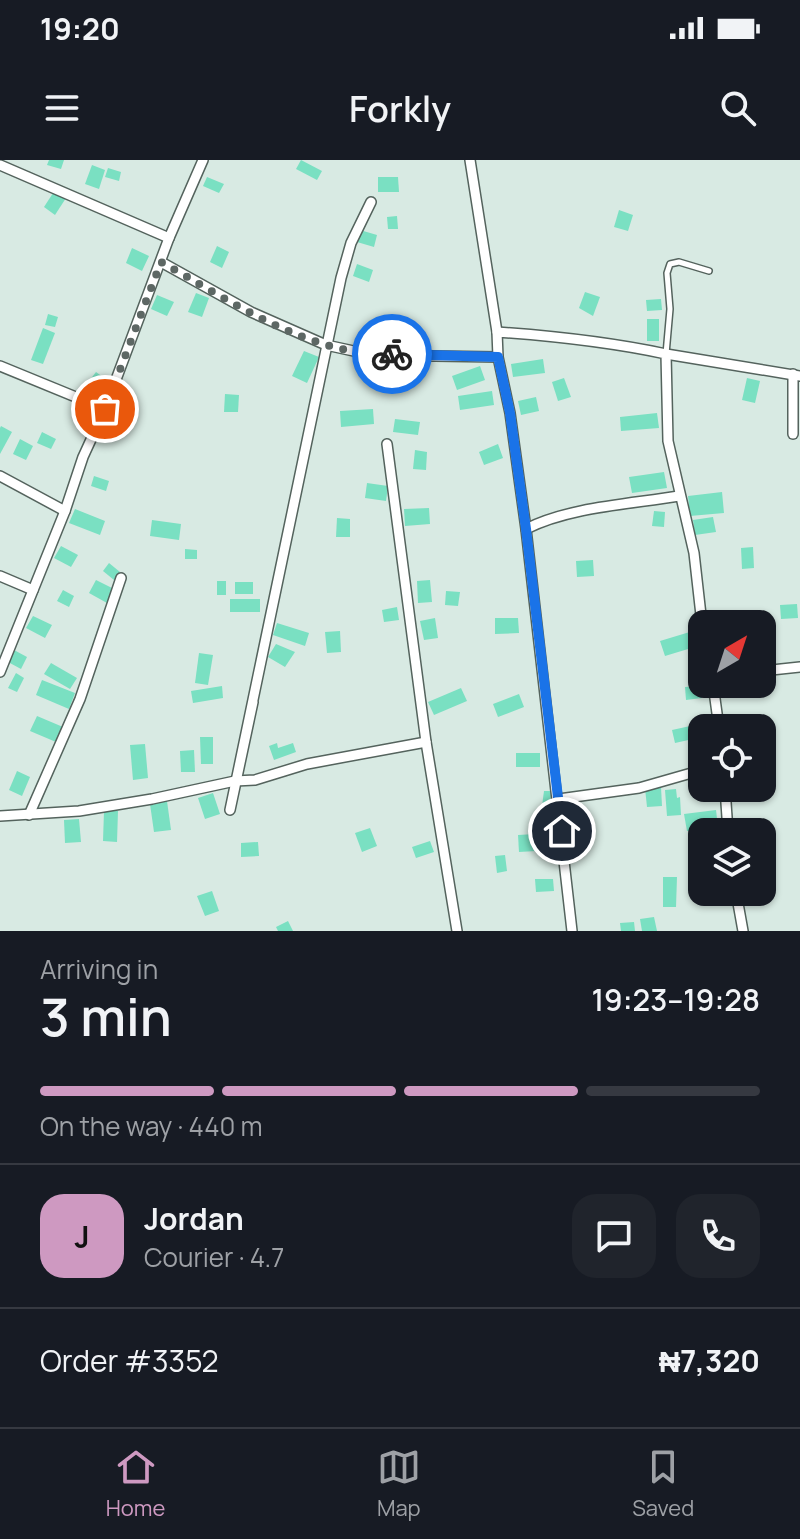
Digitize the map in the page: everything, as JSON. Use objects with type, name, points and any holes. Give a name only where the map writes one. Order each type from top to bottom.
[{"type":"street","points":[[0,672],[65,511],[83,457],[105,409],[169,238],[203,160]]},
{"type":"street","points":[[470,160],[526,529],[572,931]]},
{"type":"street","points":[[0,165],[169,238]]},
{"type":"street","points":[[230,810],[326,345],[351,243],[371,202]]},
{"type":"street","points":[[161,262],[251,312],[326,345],[372,355],[498,357]]},
{"type":"street","points":[[497,332],[575,338],[796,375],[793,434]]},
{"type":"street","points":[[666,354],[668,441],[694,553],[700,610]]},
{"type":"street","points":[[0,366],[105,409]]},
{"type":"street","points":[[387,444],[426,742],[457,931]]},
{"type":"street","points":[[0,476],[65,511]]},
{"type":"street","points":[[526,529],[540,522],[592,510],[679,496]]},
{"type":"street","points":[[0,576],[33,590]]},
{"type":"street","points":[[29,815],[80,699],[121,578]]},
{"type":"street","points":[[776,670],[800,667]]},
{"type":"street","points":[[230,810],[253,702]]},
{"type":"street","points":[[0,816],[79,811],[177,794],[235,781],[255,780],[307,764],[426,742]]},
{"type":"street","points":[[559,799],[639,788],[688,774]]},
{"type":"street","points":[[230,810],[235,781]]},
{"type":"street","points":[[739,906],[743,931]]},
{"type":"lane","points":[[666,354],[670,309],[667,273],[670,264],[679,262],[709,271]]},
{"type":"building","points":[[49,160],[64,160],[61,169],[47,165]]},
{"type":"building","points":[[301,160],[322,171],[317,180],[296,169]]},
{"type":"building","points":[[92,165],[105,170],[99,189],[85,184]]},
{"type":"building","points":[[108,168],[121,172],[119,181],[105,177]]},
{"type":"building","points":[[207,177],[224,184],[219,193],[203,186]]},
{"type":"building","points":[[378,177],[398,177],[399,192],[378,192]]},
{"type":"building","points":[[55,190],[66,198],[55,215],[44,207]]},
{"type":"building","points":[[619,210],[633,215],[628,231],[614,227]]},
{"type":"building","points":[[397,216],[398,229],[388,229],[387,217]]},
{"type":"building","points":[[360,230],[377,235],[374,247],[357,242]]},
{"type":"building","points":[[217,246],[229,252],[222,268],[210,262]]},
{"type":"building","points":[[132,248],[149,256],[142,271],[126,263]]},
{"type":"building","points":[[357,264],[373,270],[369,282],[353,276]]},
{"type":"building","points":[[585,292],[600,297],[593,316],[579,308]]},
{"type":"building","points":[[196,293],[209,298],[202,317],[188,312]]},
{"type":"building","points":[[157,295],[174,302],[167,316],[151,309]]},
{"type":"building","points":[[661,299],[662,310],[647,311],[646,300]]},
{"type":"building","points":[[48,314],[58,317],[55,327],[45,325]]},
{"type":"building","points":[[647,319],[659,319],[659,341],[647,341]]},
{"type":"building","points":[[43,328],[55,333],[43,364],[31,360]]},
{"type":"building","points":[[304,351],[319,357],[307,383],[292,376]]},
{"type":"building","points":[[543,359],[545,373],[513,377],[511,364]]},
{"type":"building","points":[[480,366],[485,380],[457,390],[452,376]]},
{"type":"building","points":[[96,372],[111,383],[104,392],[89,381]]},
{"type":"building","points":[[564,378],[571,397],[558,401],[552,382]]},
{"type":"building","points":[[747,378],[760,381],[755,403],[742,400]]},
{"type":"building","points":[[492,391],[494,405],[460,410],[458,396]]},
{"type":"building","points":[[225,394],[239,395],[238,412],[224,412]]},
{"type":"building","points":[[536,397],[539,411],[521,415],[518,401]]},
{"type":"building","points":[[373,409],[374,424],[341,427],[340,411]]},
{"type":"building","points":[[657,413],[659,428],[621,431],[620,417]]},
{"type":"building","points":[[395,419],[420,422],[418,435],[393,432]]},
{"type":"building","points":[[0,428],[12,432],[0,454]]},
{"type":"building","points":[[42,432],[56,439],[51,449],[37,443]]},
{"type":"building","points":[[20,439],[33,446],[26,460],[13,454]]},
{"type":"building","points":[[498,444],[503,458],[484,465],[479,452]]},
{"type":"building","points":[[415,450],[427,452],[426,470],[413,469]]},
{"type":"building","points":[[664,472],[667,488],[632,493],[629,477]]},
{"type":"building","points":[[94,476],[109,481],[106,491],[91,486]]},
{"type":"building","points":[[367,483],[388,486],[386,501],[365,498]]},
{"type":"building","points":[[722,492],[724,513],[690,516],[688,496]]},
{"type":"building","points":[[429,508],[430,524],[405,526],[404,509]]},
{"type":"building","points":[[75,509],[105,521],[100,535],[69,523]]},
{"type":"building","points":[[654,511],[665,512],[664,527],[652,526]]},
{"type":"building","points":[[713,517],[716,532],[695,535],[693,520]]},
{"type":"building","points":[[337,518],[350,519],[350,537],[336,537]]},
{"type":"building","points":[[152,520],[181,524],[179,540],[150,536]]},
{"type":"building","points":[[61,546],[78,555],[71,567],[54,558]]},
{"type":"building","points":[[753,547],[754,568],[742,569],[741,548]]},
{"type":"building","points":[[185,549],[197,550],[197,559],[185,559]]},
{"type":"building","points":[[593,560],[594,576],[577,577],[576,561]]},
{"type":"building","points":[[109,563],[120,572],[114,580],[103,571]]},
{"type":"building","points":[[96,580],[114,589],[107,603],[89,593]]},
{"type":"building","points":[[430,580],[432,602],[418,603],[417,581]]},
{"type":"building","points":[[217,581],[226,581],[226,595],[217,595]]},
{"type":"building","points":[[235,582],[253,582],[253,594],[235,594]]},
{"type":"building","points":[[63,590],[74,596],[69,607],[57,601]]},
{"type":"building","points":[[446,591],[460,592],[458,606],[445,605]]},
{"type":"building","points":[[230,599],[260,599],[260,612],[230,612]]},
{"type":"building","points":[[797,604],[798,618],[781,619],[780,605]]},
{"type":"building","points":[[397,607],[399,620],[384,622],[382,610]]},
{"type":"building","points":[[33,616],[52,625],[45,638],[26,628]]},
{"type":"building","points":[[435,618],[438,638],[424,640],[420,621]]},
{"type":"building","points":[[495,618],[518,618],[519,633],[495,634]]},
{"type":"building","points":[[277,623],[309,633],[305,646],[273,635]]},
{"type":"building","points":[[340,631],[341,652],[327,653],[325,632]]},
{"type":"building","points":[[688,633],[688,649],[665,656],[660,641]]},
{"type":"building","points":[[276,644],[295,652],[285,667],[268,657]]},
{"type":"building","points":[[14,650],[27,657],[21,669],[8,662]]},
{"type":"building","points":[[199,653],[213,655],[208,685],[195,683]]},
{"type":"building","points":[[51,663],[77,678],[70,689],[44,674]]},
{"type":"building","points":[[16,673],[24,678],[17,692],[8,688]]},
{"type":"building","points":[[42,680],[75,693],[69,709],[36,695]]},
{"type":"building","points":[[222,686],[223,698],[193,703],[191,691]]},
{"type":"building","points":[[685,687],[688,687],[688,698],[702,698],[686,700]]},
{"type":"building","points":[[461,688],[467,701],[434,715],[428,702]]},
{"type":"building","points":[[519,694],[524,707],[498,717],[493,704]]},
{"type":"building","points":[[37,716],[63,727],[56,742],[30,731]]},
{"type":"building","points":[[688,726],[688,740],[675,743],[672,730]]},
{"type":"building","points":[[200,737],[213,737],[213,764],[201,764]]},
{"type":"building","points":[[277,743],[278,748],[293,743],[296,752],[274,760],[269,746]]},
{"type":"building","points":[[145,744],[148,778],[133,780],[130,745]]},
{"type":"building","points":[[194,750],[195,772],[181,772],[180,751]]},
{"type":"building","points":[[516,753],[540,753],[540,767],[516,767]]},
{"type":"building","points":[[17,771],[30,777],[22,796],[9,790]]},
{"type":"building","points":[[661,787],[662,806],[647,807],[645,788]]},
{"type":"building","points":[[676,789],[677,798],[680,797],[681,815],[667,816],[665,790]]},
{"type":"building","points":[[544,791],[551,791],[550,806],[542,806]]},
{"type":"building","points":[[213,793],[220,814],[205,819],[198,798]]},
{"type":"building","points":[[167,801],[171,830],[154,832],[150,804]]},
{"type":"building","points":[[716,810],[717,818],[688,818],[687,831],[684,814]]},
{"type":"building","points":[[104,811],[118,811],[117,842],[103,841]]},
{"type":"building","points":[[545,817],[553,817],[553,832],[546,832]]},
{"type":"building","points":[[79,819],[81,842],[65,843],[64,820]]},
{"type":"building","points":[[588,823],[589,837],[572,838],[571,824]]},
{"type":"building","points":[[370,828],[377,846],[362,852],[355,833]]},
{"type":"building","points":[[535,834],[536,851],[519,852],[518,835]]},
{"type":"building","points":[[430,841],[434,852],[416,858],[412,847]]},
{"type":"building","points":[[258,842],[259,856],[241,857],[241,843]]},
{"type":"building","points":[[505,855],[507,871],[497,873],[495,856]]},
{"type":"building","points":[[663,877],[677,877],[676,907],[663,907]]},
{"type":"building","points":[[535,879],[553,879],[554,891],[536,892]]},
{"type":"building","points":[[212,891],[219,911],[205,916],[197,896]]},
{"type":"building","points":[[654,917],[657,931],[642,931],[640,919]]},
{"type":"building","points":[[288,921],[293,931],[278,931],[276,927]]},
{"type":"building","points":[[634,922],[635,931],[621,931],[620,923]]},
{"type":"way so far","points":[[105,409],[161,262],[251,312],[326,345],[372,355],[392,354]]},
{"type":"route","points":[[392,354],[498,357],[510,413],[526,529],[562,831]]}]
